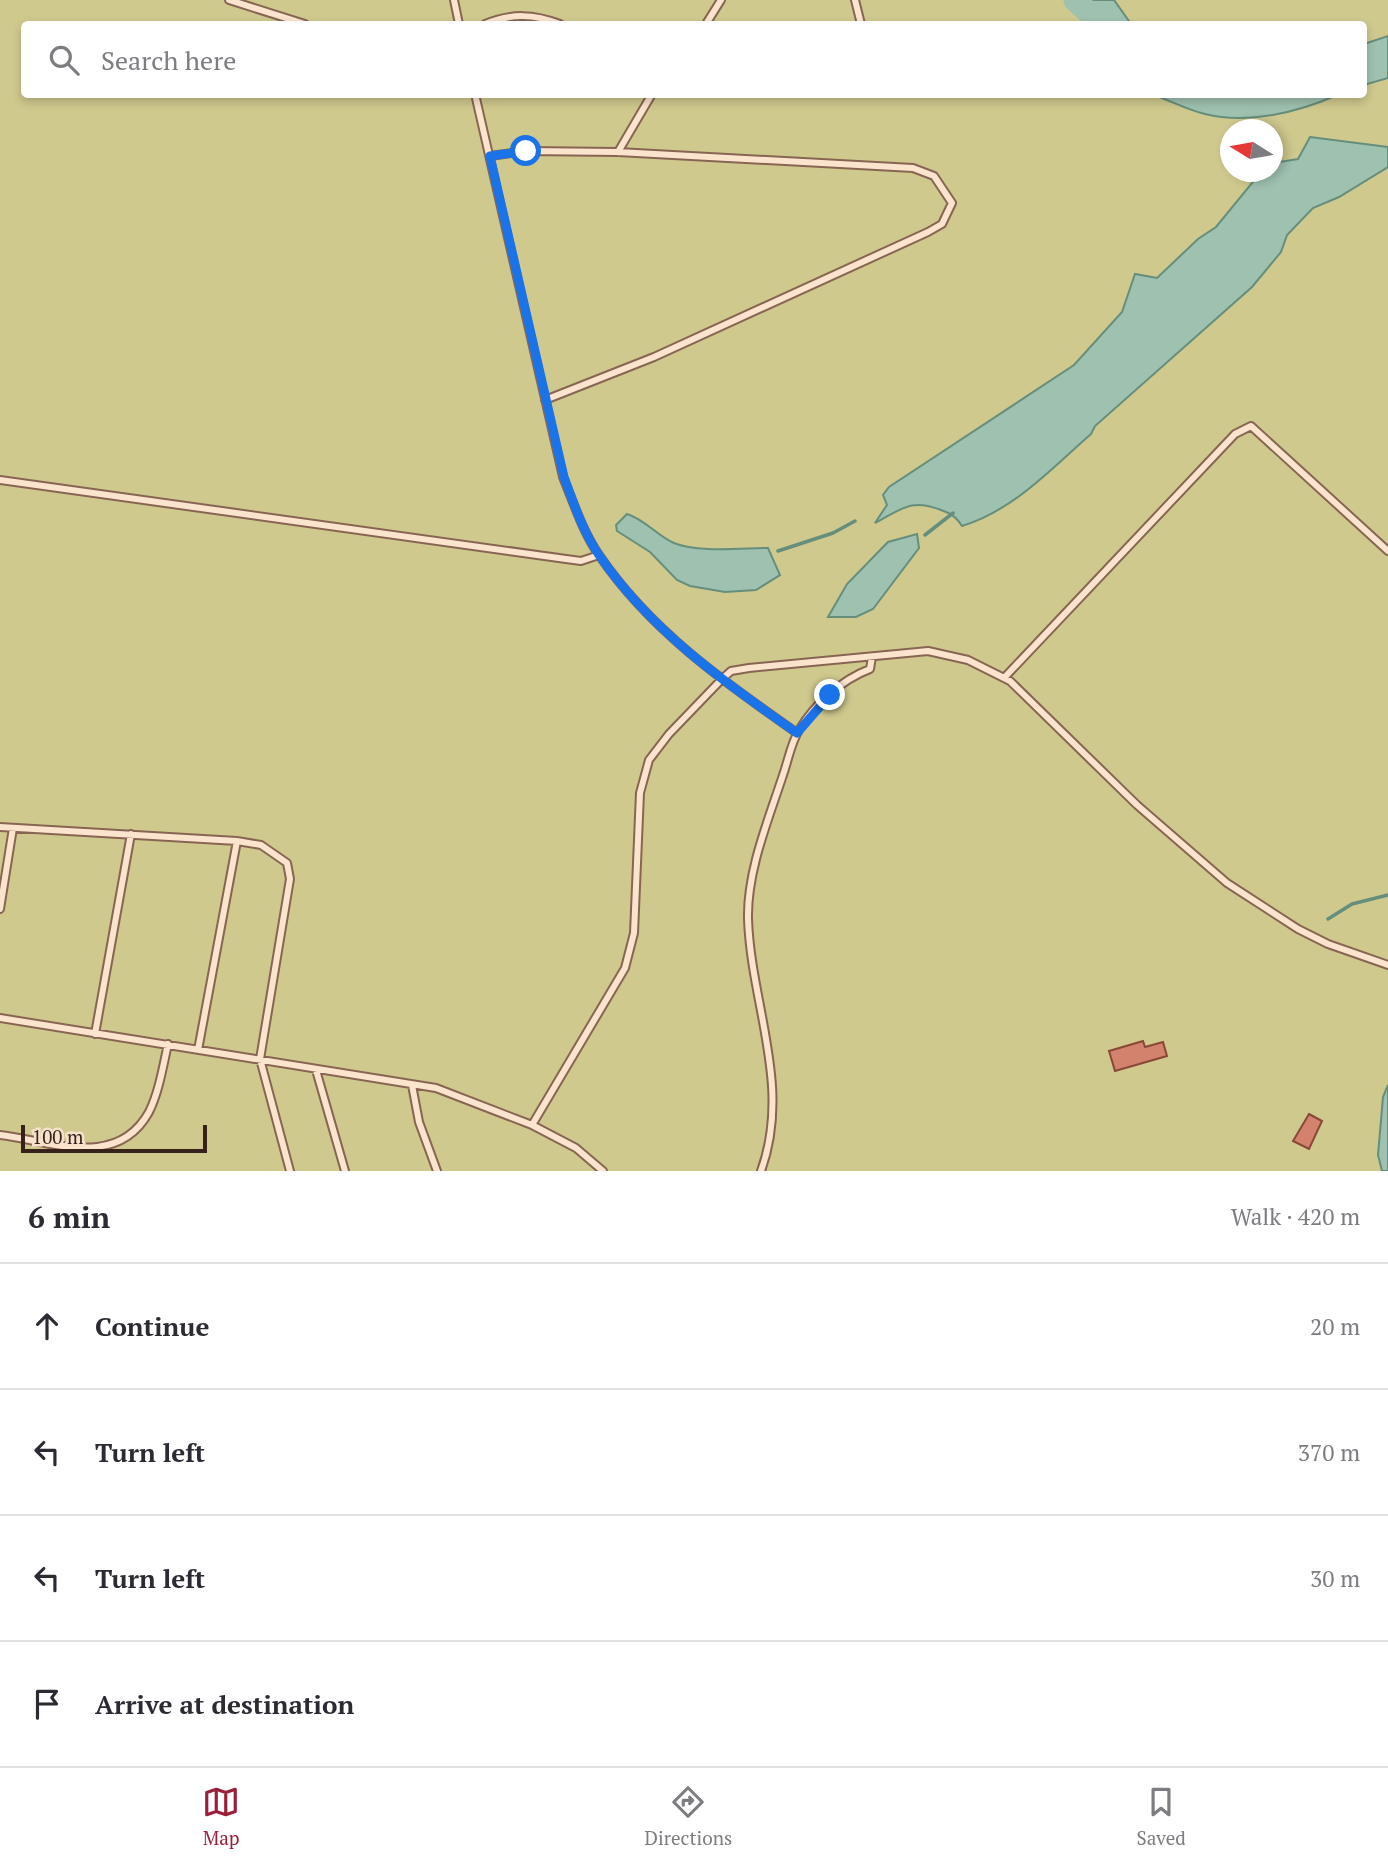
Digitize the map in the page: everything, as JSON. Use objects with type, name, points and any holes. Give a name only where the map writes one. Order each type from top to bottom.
[{"type":"lane","points":[[229,0],[296,21]]},
{"type":"lane","points":[[454,0],[458,21]]},
{"type":"lane","points":[[708,21],[722,0]]},
{"type":"lane","points":[[855,0],[860,21]]},
{"type":"lane","points":[[497,21],[521,15],[552,21]]},
{"type":"lane","points":[[476,98],[545,400],[564,477],[580,520],[599,555],[662,629],[721,680],[797,733]]},
{"type":"lane","points":[[618,152],[650,98]]},
{"type":"lane","points":[[490,156],[526,151],[618,152],[913,168],[934,176],[952,203],[942,224],[928,232],[654,357],[545,400]]},
{"type":"lane","points":[[1004,678],[1236,434],[1251,426],[1388,551]]},
{"type":"lane","points":[[0,480],[581,561],[599,555]]},
{"type":"lane","points":[[532,1125],[625,968],[634,933],[640,793],[649,760],[669,734],[731,671],[928,651],[968,660],[1004,678],[1044,712],[1137,805],[1227,883],[1298,929],[1388,965]]},
{"type":"lane","points":[[761,1171],[773,1125],[774,1099],[765,1025],[750,943],[748,897],[766,828],[797,733],[842,684],[870,669],[872,657]]},
{"type":"lane","points":[[0,827],[237,841],[261,845],[280,855],[290,871],[260,1059],[290,1171]]},
{"type":"lane","points":[[0,908],[13,828]]},
{"type":"lane","points":[[94,1034],[131,834]]},
{"type":"lane","points":[[198,1050],[237,841]]},
{"type":"lane","points":[[1376,961],[1388,957]]},
{"type":"lane","points":[[0,1018],[436,1088],[532,1125],[576,1148],[601,1170]]},
{"type":"lane","points":[[0,1135],[85,1147],[108,1147],[124,1140],[149,1112],[168,1044]]},
{"type":"lane","points":[[316,1070],[345,1171]]},
{"type":"lane","points":[[412,1085],[419,1122],[437,1171]]},
{"type":"shaded area","points":[[0,0],[1388,0],[1388,1171],[0,1171]]},
{"type":"shaded area","points":[[1091,0],[1114,0],[1129,21],[1102,21]]},
{"type":"shaded area","points":[[1388,36],[1388,78],[1367,84],[1367,43]]},
{"type":"shaded area","points":[[1162,98],[1329,98],[1306,107],[1255,117],[1221,117]]},
{"type":"shaded area","points":[[1310,137],[1388,147],[1388,167],[1339,197],[1313,208],[1287,235],[1281,252],[1252,287],[1095,426],[1091,434],[1061,461],[1015,499],[981,519],[962,526],[948,513],[922,505],[907,507],[875,523],[887,505],[883,495],[889,487],[1074,365],[1122,312],[1135,274],[1157,278],[1198,239],[1216,227],[1253,182],[1283,182],[1283,161],[1298,159]]},
{"type":"shaded area","points":[[627,514],[668,540],[684,546],[707,549],[768,548],[780,575],[756,590],[725,592],[690,586],[677,580],[650,552],[617,531],[616,525]]},
{"type":"shaded area","points":[[917,534],[919,548],[873,609],[856,617],[828,617],[847,584],[888,542]]},
{"type":"shaded area","points":[[1388,1085],[1388,1171],[1382,1171],[1378,1155],[1383,1097]]},
{"type":"building","points":[[1143,1041],[1145,1047],[1163,1042],[1167,1056],[1115,1071],[1109,1051]]},
{"type":"building","points":[[1309,1114],[1322,1121],[1309,1149],[1293,1141]]},
{"type":"waterway","points":[[1075,0],[1098,21]]},
{"type":"waterway","points":[[925,535],[953,513]]},
{"type":"waterway","points":[[778,551],[833,533],[855,521]]},
{"type":"waterway","points":[[1328,919],[1352,904],[1388,895]]},
{"type":"route","points":[[526,151],[490,156],[564,477],[580,520],[599,555],[662,629],[687,652],[721,680],[797,733],[830,695]]}]
